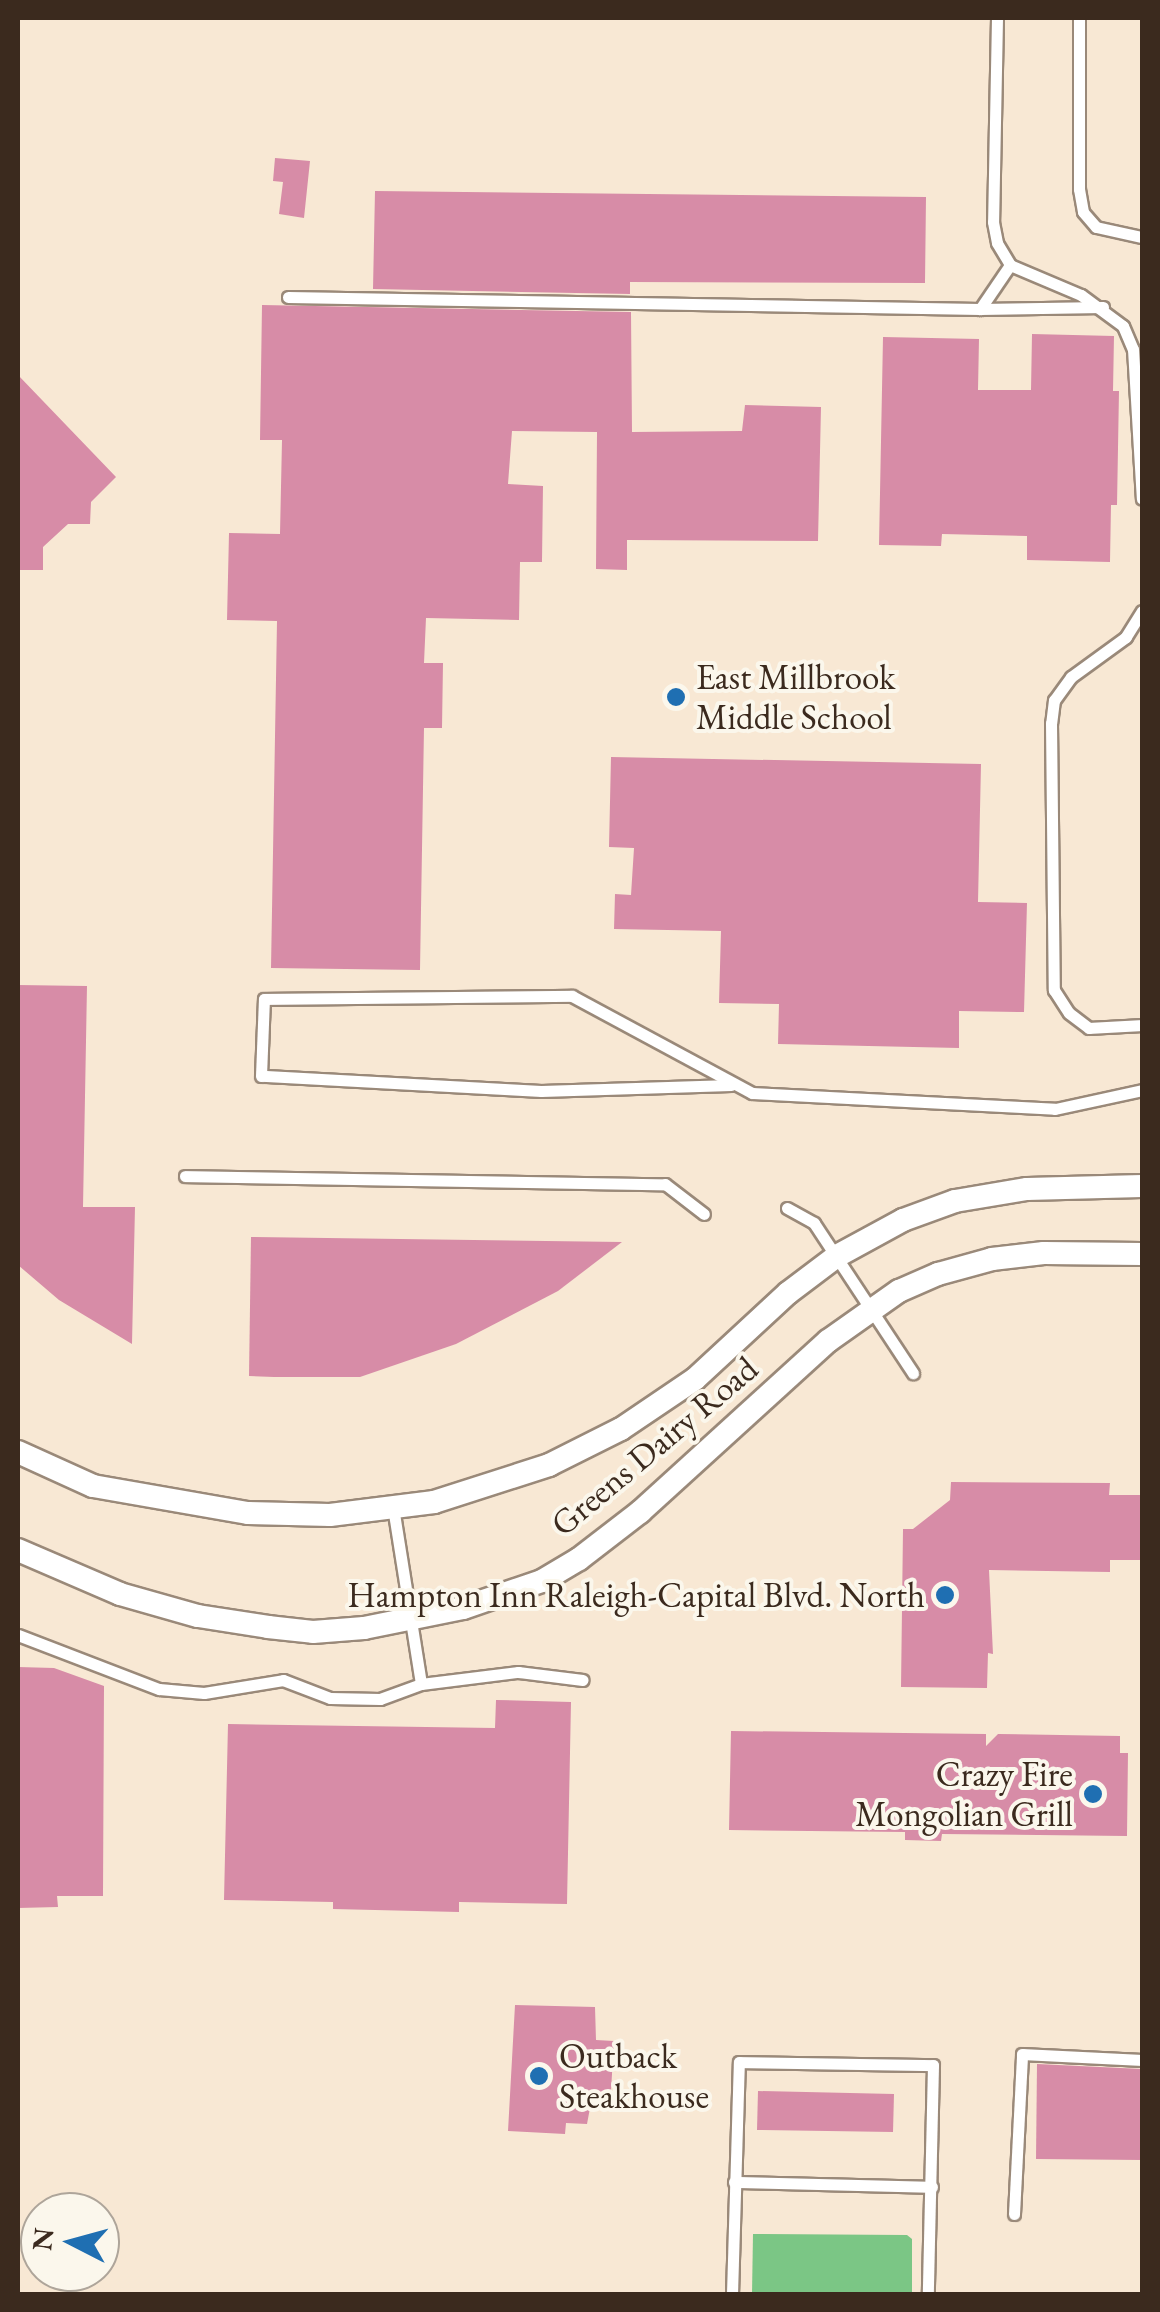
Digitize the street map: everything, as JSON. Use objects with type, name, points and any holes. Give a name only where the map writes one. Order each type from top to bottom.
[{"type":"street","name":"Greens Dairy Road","points":[[18,1452],[92,1486],[248,1514],[330,1515],[434,1502],[549,1465],[621,1429],[694,1379],[788,1293],[837,1256],[903,1220],[955,1201],[1027,1189],[1142,1186]]},
{"type":"street","name":"Greens Dairy Road","points":[[18,1550],[120,1594],[198,1616],[313,1632],[411,1619],[499,1599],[579,1559],[640,1512],[828,1341],[899,1291],[938,1274],[992,1259],[1044,1253],[1142,1254]]},
{"type":"lane","points":[[997,18],[993,222],[996,243],[1010,264],[1104,307],[1123,326],[1133,349],[1142,499]]},
{"type":"lane","points":[[1080,18],[1079,189],[1083,212],[1096,227],[1142,237]]},
{"type":"lane","points":[[980,309],[1010,264]]},
{"type":"lane","points":[[288,298],[980,309],[1104,307]]},
{"type":"lane","points":[[1142,611],[1126,637],[1071,678],[1054,700],[1051,723],[1054,990],[1069,1013],[1090,1028],[1142,1025]]},
{"type":"lane","points":[[731,1085],[541,1091],[262,1076],[264,999],[572,996],[752,1093],[890,1104],[1056,1108],[1142,1090]]},
{"type":"lane","points":[[185,1176],[665,1184],[704,1214]]},
{"type":"lane","points":[[788,1208],[814,1224],[912,1373]]},
{"type":"lane","points":[[393,1507],[421,1684]]},
{"type":"lane","points":[[18,1635],[159,1690],[204,1693],[282,1680],[330,1698],[380,1699],[421,1684],[518,1672],[583,1680]]},
{"type":"lane","points":[[1014,2214],[1022,2054],[1142,2060]]},
{"type":"lane","points":[[732,2294],[740,2062],[933,2065],[928,2294]]},
{"type":"lane","points":[[734,2182],[932,2187]]},
{"type":"green space","points":[[753,2234],[907,2235],[912,2239],[912,2294],[752,2294]]},
{"type":"building","points":[[275,158],[310,161],[304,218],[279,214],[283,182],[273,181]]},
{"type":"building","points":[[375,191],[926,197],[925,283],[630,282],[630,294],[373,289]]},
{"type":"building","points":[[262,305],[631,312],[632,432],[742,431],[745,405],[821,407],[818,541],[627,540],[627,570],[596,569],[597,432],[512,431],[508,484],[543,486],[542,562],[520,562],[519,620],[426,618],[424,663],[443,663],[442,728],[424,728],[420,970],[271,968],[277,621],[227,620],[229,533],[280,534],[282,440],[260,440]]},
{"type":"building","points":[[1032,334],[1114,336],[1113,391],[1119,391],[1117,505],[1111,505],[1110,562],[1027,560],[1027,536],[942,534],[941,546],[879,545],[883,337],[979,339],[978,390],[1031,390]]},
{"type":"building","points":[[18,375],[116,477],[91,502],[90,524],[68,524],[43,547],[43,570],[18,570]]},
{"type":"building","points":[[611,757],[981,764],[978,902],[1027,903],[1024,1012],[959,1011],[959,1048],[778,1044],[779,1004],[719,1003],[721,931],[614,929],[615,894],[631,895],[634,848],[609,847]]},
{"type":"building","points":[[18,985],[87,986],[83,1207],[135,1207],[132,1344],[59,1300],[18,1265]]},
{"type":"building","points":[[251,1237],[622,1242],[558,1291],[456,1344],[360,1377],[274,1377],[249,1376]]},
{"type":"building","name":"Hampton Inn Raleigh-Capital Blvd. North","points":[[951,1482],[1110,1483],[1109,1495],[1142,1495],[1142,1560],[1110,1560],[1110,1572],[989,1570],[993,1654],[988,1653],[987,1688],[901,1687],[903,1529],[913,1529],[950,1500]]},
{"type":"building","points":[[18,1667],[54,1668],[104,1686],[103,1896],[57,1896],[58,1907],[18,1908]]},
{"type":"building","points":[[496,1700],[571,1702],[567,1904],[459,1902],[459,1912],[333,1909],[333,1902],[224,1900],[228,1724],[495,1728]]},
{"type":"building","points":[[731,1731],[986,1734],[986,1746],[998,1734],[1120,1736],[1120,1753],[1128,1753],[1127,1836],[942,1834],[941,1841],[905,1840],[905,1832],[729,1830]]},
{"type":"building","points":[[515,2005],[595,2007],[596,2040],[614,2041],[610,2107],[590,2108],[587,2124],[566,2123],[565,2134],[508,2131]]},
{"type":"building","points":[[1037,2064],[1142,2069],[1142,2160],[1036,2159]]},
{"type":"building","points":[[758,2091],[894,2094],[893,2132],[757,2130]]},
{"type":"place","name":"East Millbrook Middle School","points":[[676,697]]},
{"type":"place","name":"Hampton Inn Raleigh-Capital Blvd. North","points":[[945,1595]]},
{"type":"place","name":"Crazy Fire Mongolian Grill","points":[[1093,1794]]},
{"type":"place","name":"Outback Steakhouse","points":[[539,2076]]}]
